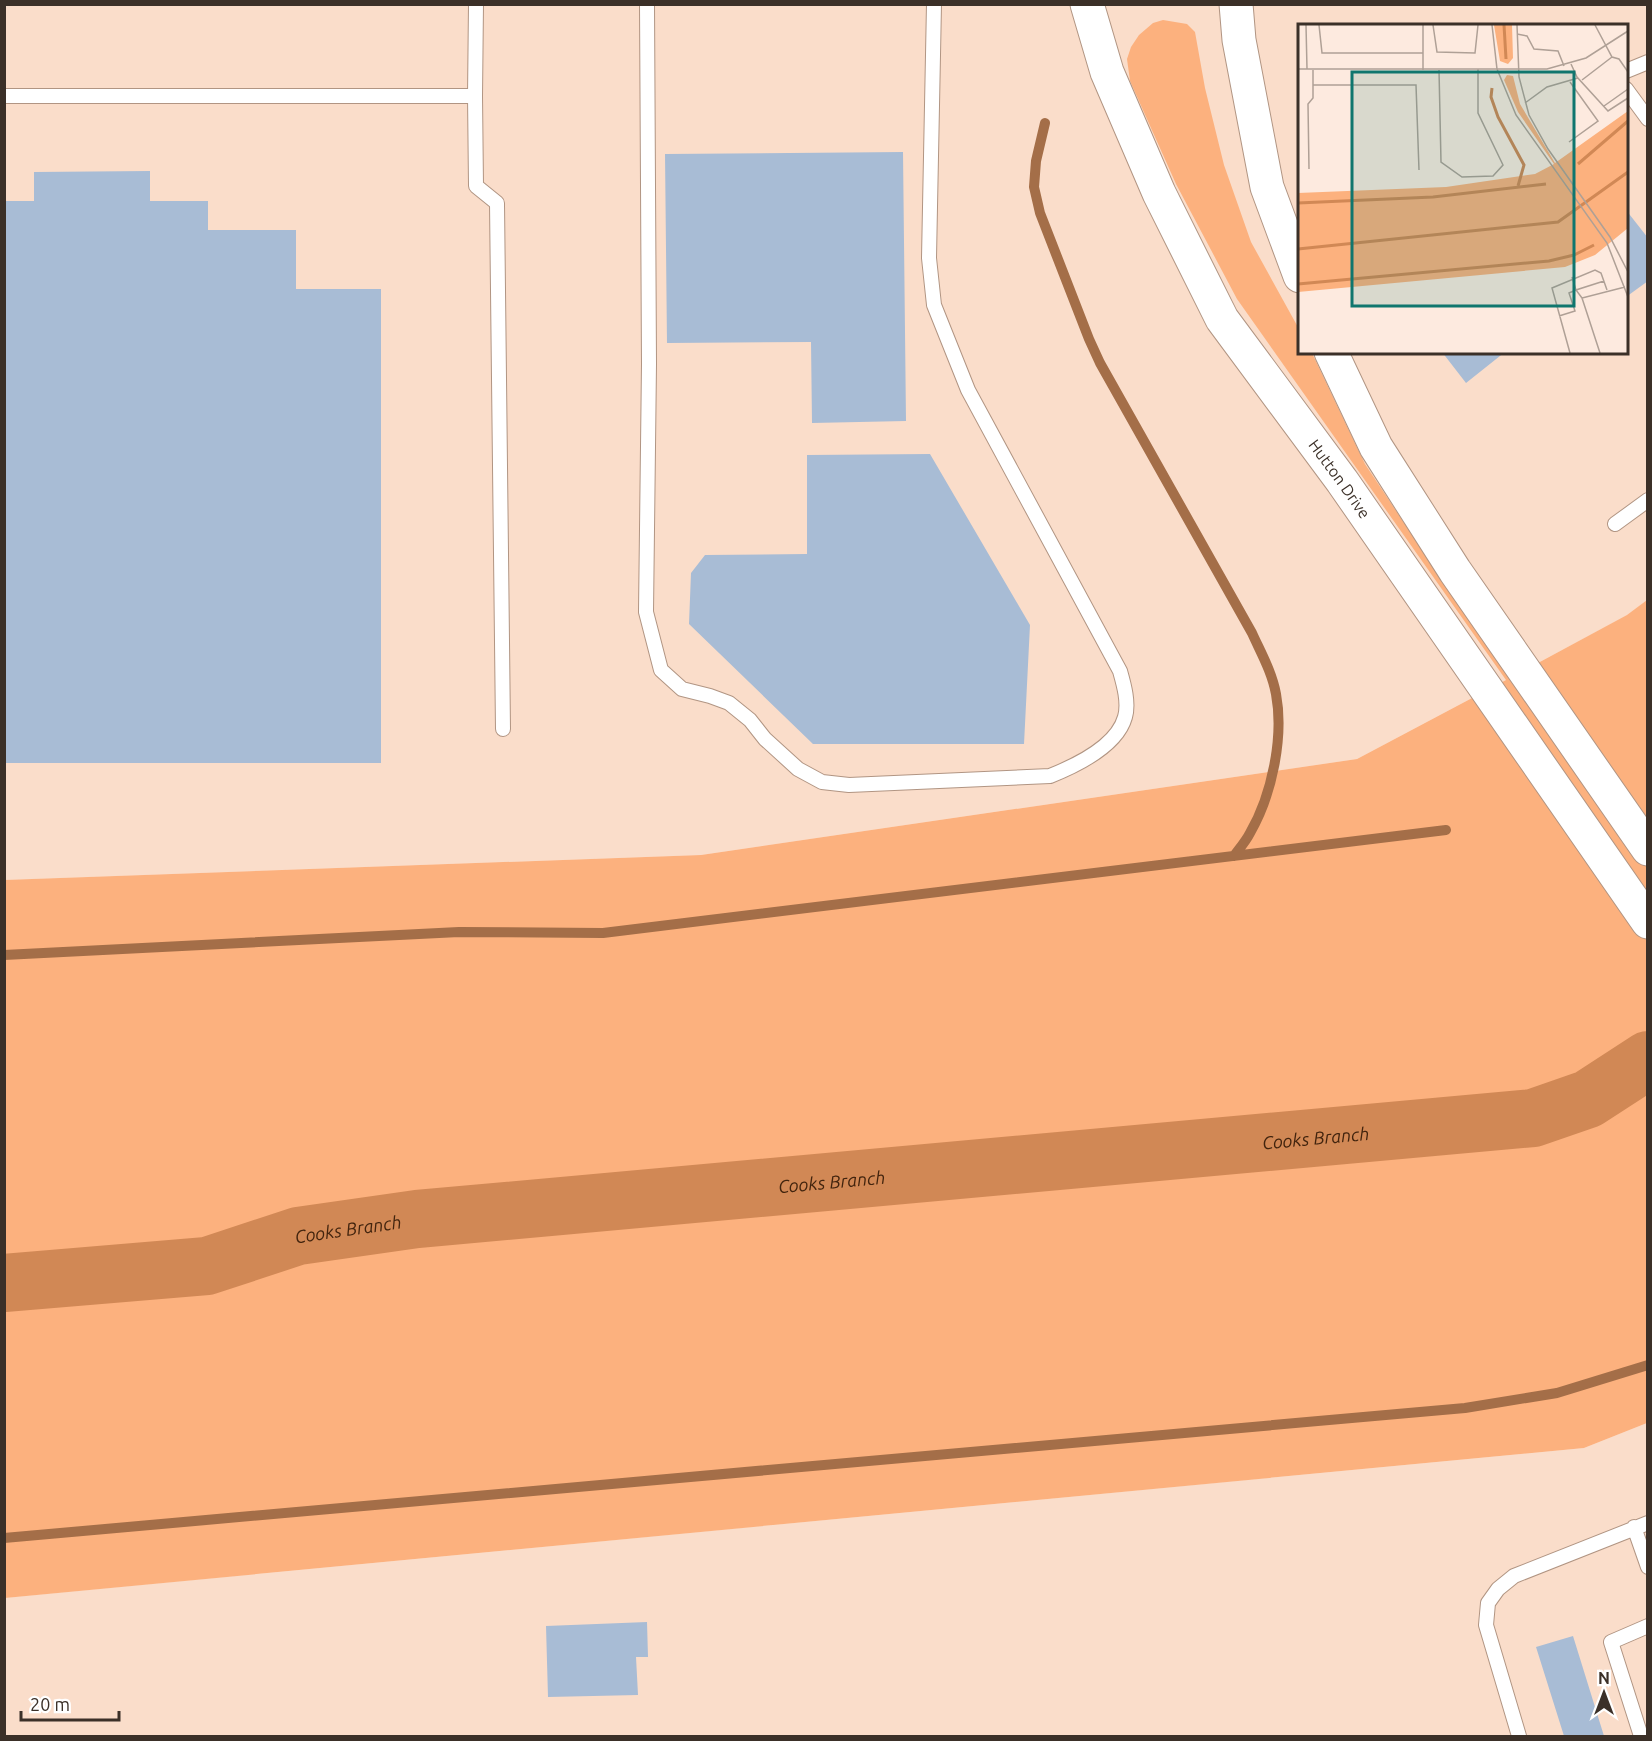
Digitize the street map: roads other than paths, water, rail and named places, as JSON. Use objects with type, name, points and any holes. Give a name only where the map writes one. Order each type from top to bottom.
[{"type":"street","name":"Hutton Drive","points":[[1087,4],[1112,83],[1159,193],[1222,319],[1342,481],[1647,922]]},
{"type":"street","points":[[1236,4],[1239,40],[1268,187],[1287,227],[1298,272]]},
{"type":"street","points":[[1332,354],[1376,447],[1449,562],[1645,846]]},
{"type":"lane","points":[[476,4],[476,186],[497,202],[503,729]]},
{"type":"lane","points":[[647,4],[649,364],[646,612],[661,670],[682,689],[729,703],[750,720],[765,739],[798,769],[822,782],[849,785],[1050,776],[1079,764],[1115,736],[1125,717],[1125,692],[1120,671],[968,390],[934,305],[929,258],[934,4]]},
{"type":"lane","points":[[1628,70],[1647,62]]},
{"type":"lane","points":[[1628,92],[1647,119]]},
{"type":"lane","points":[[4,96],[475,96]]},
{"type":"lane","points":[[1615,524],[1647,500]]},
{"type":"lane","points":[[1519,1737],[1485,1625],[1488,1604],[1498,1589],[1514,1576],[1641,1525],[1647,1567]]},
{"type":"lane","points":[[1641,1737],[1611,1642],[1647,1626]]},
{"type":"waterway","points":[[1045,123],[1036,161],[1034,187],[1040,213],[1089,339],[1100,363],[1252,633],[1274,686],[1278,729],[1270,784],[1258,818],[1247,839],[1234,856]]},
{"type":"waterway","points":[[4,955],[459,932],[603,933],[1446,830]]},
{"type":"waterway","name":"Cooks Branch","points":[[4,1283],[207,1266],[298,1236],[417,1219],[1533,1118],[1588,1099],[1648,1060]]},
{"type":"waterway","points":[[4,1538],[1465,1408],[1557,1393],[1648,1365]]}]
